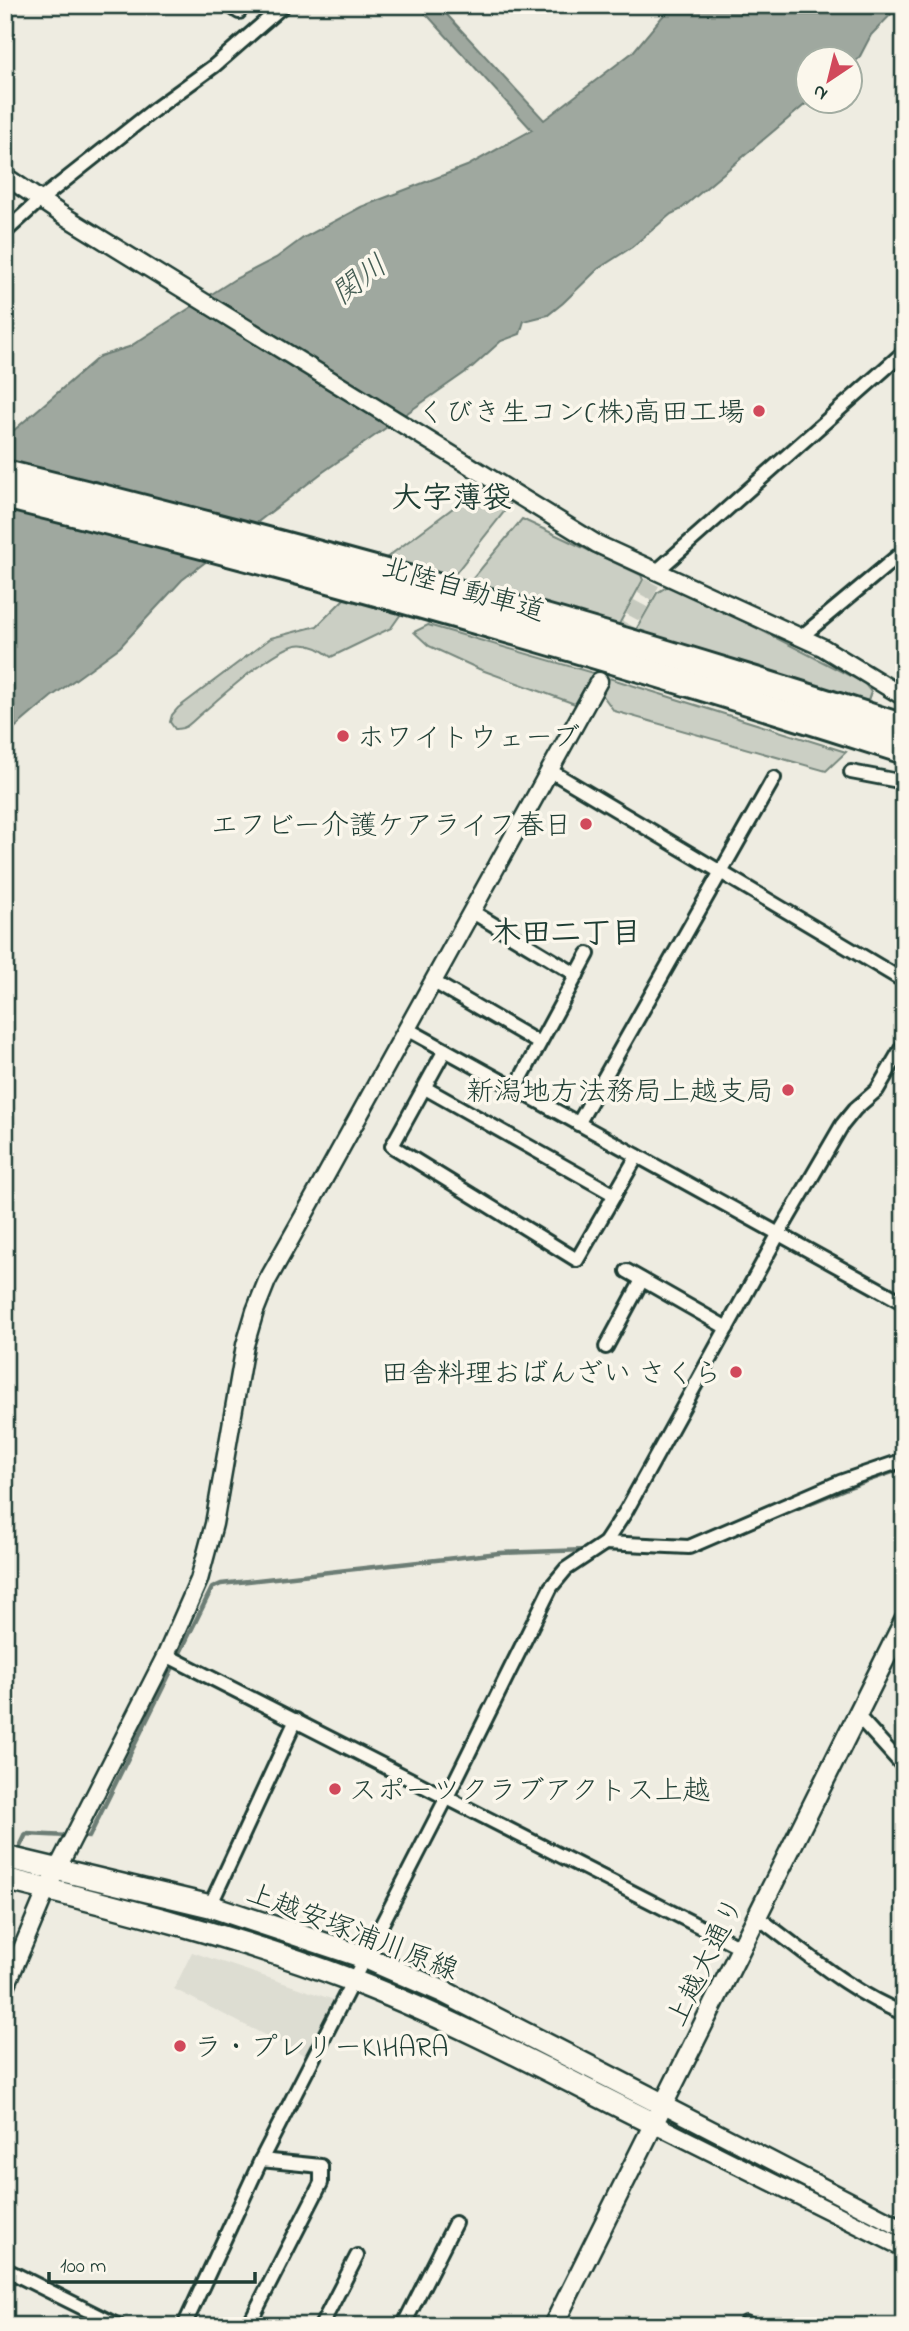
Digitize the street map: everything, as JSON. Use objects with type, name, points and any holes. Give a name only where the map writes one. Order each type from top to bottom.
[{"type":"highway","name":"北陸自動車道","points":[[5,473],[421,582],[642,646],[852,722],[904,751]]},
{"type":"highway","name":"北陸自動車道","points":[[5,496],[394,599],[638,669],[852,722],[904,727]]},
{"type":"main road","name":"上越大通り","points":[[553,2326],[904,1621]]},
{"type":"main road","name":"上越安塚浦川原線","points":[[5,1857],[51,1880],[217,1933],[352,1981],[657,2114]]},
{"type":"main road","name":"上越安塚浦川原線","points":[[5,1879],[51,1880],[211,1906],[364,1957],[444,1992],[657,2114]]},
{"type":"street","points":[[5,232],[40,200],[155,108],[214,66],[284,5]]},
{"type":"street","points":[[5,176],[61,214],[654,577],[801,638],[904,696]]},
{"type":"street","points":[[654,577],[904,352]]},
{"type":"street","points":[[801,638],[904,551]]},
{"type":"street","points":[[5,1989],[51,1880],[166,1655],[199,1580],[214,1524],[245,1345],[267,1280],[409,1030],[471,911],[599,681]]},
{"type":"street","points":[[550,770],[904,981]]},
{"type":"street","points":[[851,772],[904,782]]},
{"type":"street","points":[[578,1124],[774,778]]},
{"type":"street","points":[[471,911],[577,975]]},
{"type":"street","points":[[515,1089],[589,954]]},
{"type":"street","points":[[434,982],[539,1043]]},
{"type":"street","points":[[409,1030],[904,1303]]},
{"type":"street","points":[[184,2326],[261,2160],[551,1587],[566,1569],[605,1543],[626,1511],[778,1235],[842,1125],[855,1109],[877,1090],[904,1044]]},
{"type":"street","points":[[446,1050],[391,1146],[577,1260],[637,1156]]},
{"type":"street","points":[[425,1088],[615,1195]]},
{"type":"street","points":[[626,1271],[727,1328]]},
{"type":"street","points":[[606,1346],[642,1280]]},
{"type":"street","points":[[605,1543],[688,1547],[840,1482],[904,1460]]},
{"type":"street","points":[[166,1655],[740,1947]]},
{"type":"street","points":[[857,1715],[904,1768]]},
{"type":"street","points":[[211,1906],[296,1720]]},
{"type":"street","points":[[756,1916],[861,1992],[880,2004],[904,2013]]},
{"type":"street","points":[[657,2114],[904,2229]]},
{"type":"street","points":[[657,2114],[904,2248]]},
{"type":"street","points":[[248,2326],[321,2183],[321,2166],[261,2160]]},
{"type":"street","points":[[403,2326],[456,2223]]},
{"type":"street","points":[[321,2326],[357,2256]]},
{"type":"street","points":[[5,2269],[97,2321],[119,2326]]},
{"type":"shaded area","points":[[481,487],[511,503],[447,584],[378,564]]},
{"type":"shaded area","points":[[522,519],[641,575],[643,580],[617,628],[538,607],[470,582]]},
{"type":"shaded area","points":[[668,586],[698,598],[864,683],[871,692],[866,706],[856,698],[674,644],[633,635],[657,593]]},
{"type":"shaded area","points":[[350,593],[403,611],[391,628],[331,657],[306,645],[286,649],[247,674],[190,724],[175,729],[170,722],[178,708],[271,638],[317,626]]},
{"type":"shaded area","points":[[428,625],[593,673],[575,704],[479,669],[429,646],[414,632]]},
{"type":"shaded area","points":[[609,678],[846,752],[826,771],[614,711],[601,693]]},
{"type":"shaded area","points":[[192,1952],[337,2001],[308,2057],[174,1989]]},
{"type":"water","name":"関川","points":[[418,5],[438,5],[544,120],[633,52],[662,17],[678,5],[900,5],[871,35],[864,48],[864,46],[794,46],[794,114],[680,210],[598,269],[548,315],[524,321],[520,334],[501,341],[470,369],[323,472],[182,580],[120,647],[51,697],[5,736],[5,438],[100,356],[129,347],[235,279],[276,258],[303,238],[361,207],[467,166],[532,130]]},
{"type":"waterway","points":[[732,1535],[852,1486],[904,1468]]},
{"type":"waterway","points":[[77,1836],[89,1837],[212,1588],[221,1584],[499,1553],[586,1550]]},
{"type":"waterway","points":[[599,1550],[656,1551]]},
{"type":"waterway","points":[[16,1855],[26,1834],[69,1836]]},
{"type":"tunnel","points":[[599,681],[652,582]]},
{"type":"place","name":"くびき生コン(株)高田工場","points":[[759,411]]},
{"type":"place","name":"ホワイトウェーブ","points":[[343,736]]},
{"type":"place","name":"エフビー介護ケアライフ春日","points":[[586,824]]},
{"type":"place","name":"新潟地方法務局上越支局","points":[[788,1090]]},
{"type":"place","name":"田舎料理おばんざい さくら","points":[[736,1372]]},
{"type":"place","name":"スポーツクラブアクトス上越","points":[[335,1789]]},
{"type":"place","name":"ラ・プレリーKIHARA","points":[[180,2046]]},
{"type":"district","name":"大字薄袋","points":[[452,497]]},
{"type":"district","name":"木田二丁目","points":[[566,932]]}]
